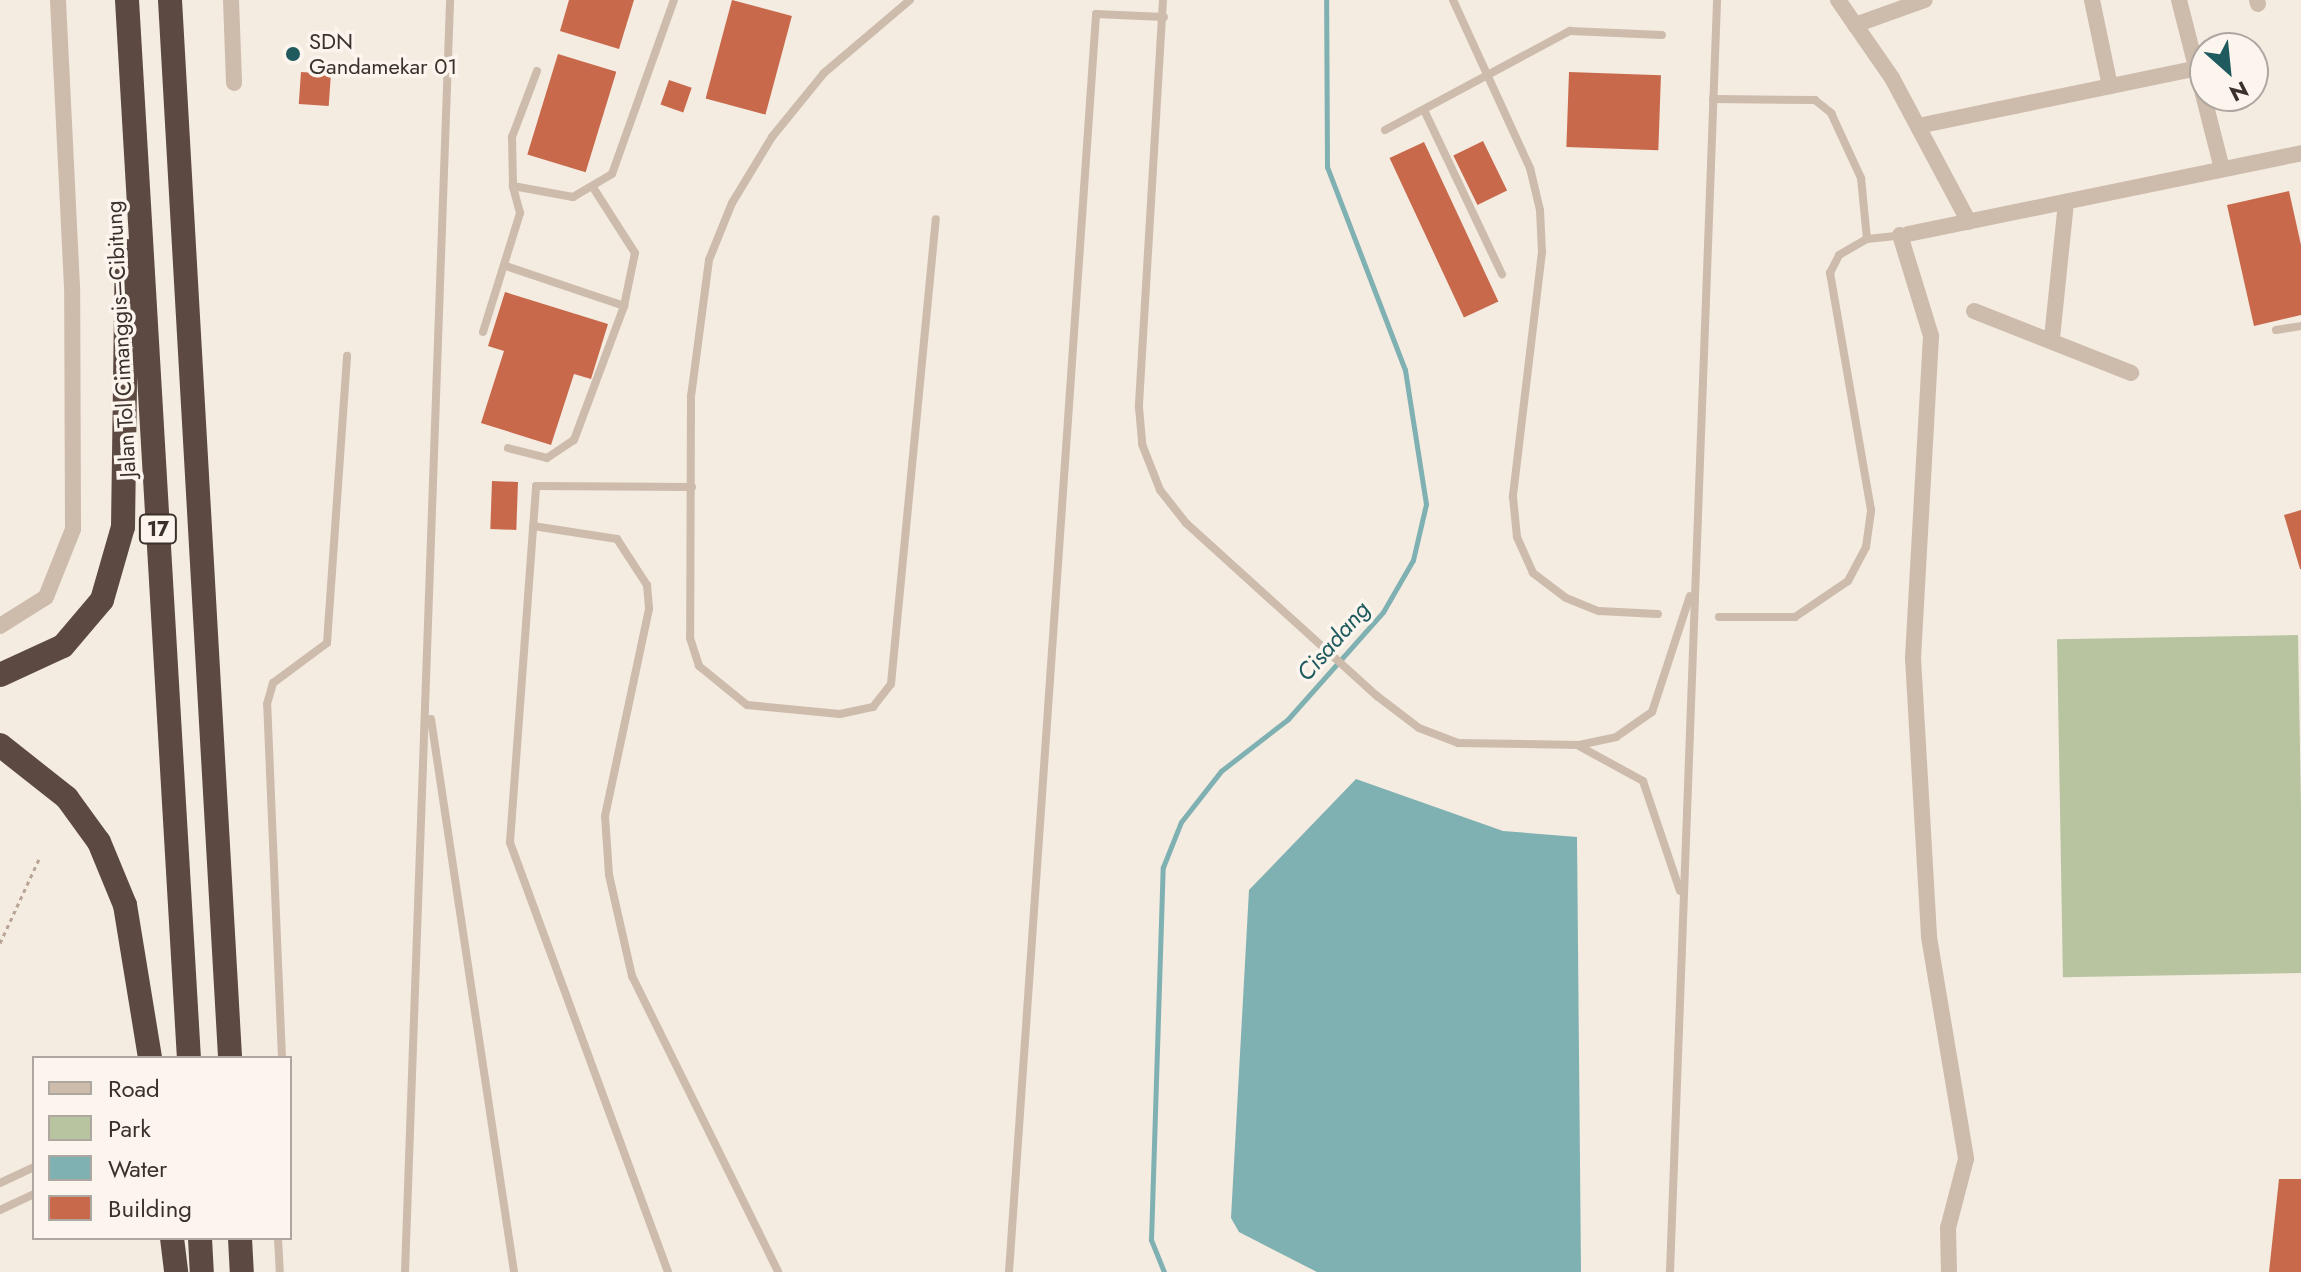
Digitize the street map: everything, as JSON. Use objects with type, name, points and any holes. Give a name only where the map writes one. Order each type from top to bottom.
[{"type":"highway","name":"Jalan Tol Cimanggis–Cibitung","points":[[127,0],[189,1056]]},
{"type":"highway","name":"17","points":[[170,0],[230,1056]]},
{"type":"highway","points":[[0,675],[63,646],[102,600],[123,527],[131,63]]},
{"type":"highway","points":[[0,745],[67,798],[99,842],[125,905],[150,1056]]},
{"type":"highway","points":[[172,1240],[176,1272]]},
{"type":"highway","points":[[200,1240],[202,1272]]},
{"type":"highway","points":[[240,1240],[242,1272]]},
{"type":"street","points":[[0,626],[46,597],[73,529],[72,272],[58,0]]},
{"type":"street","points":[[231,0],[234,83]]},
{"type":"street","points":[[1838,0],[1918,126],[1969,222]]},
{"type":"street","points":[[2092,0],[2110,86]]},
{"type":"street","points":[[2179,0],[2189,36]]},
{"type":"street","points":[[1855,25],[1920,1]]},
{"type":"street","points":[[1918,126],[2189,70]]},
{"type":"street","points":[[2208,112],[2222,169]]},
{"type":"street","points":[[1949,1272],[1948,1228],[1966,1159],[1929,937],[1913,658],[1931,336],[1904,234],[2301,153]]},
{"type":"street","points":[[2052,338],[2066,202]]},
{"type":"street","points":[[1974,311],[2052,338],[2131,373]]},
{"type":"lane","points":[[405,1272],[428,697],[450,0]]},
{"type":"lane","points":[[513,186],[573,197],[594,189],[612,174],[674,0]]},
{"type":"lane","points":[[910,0],[824,73],[772,137],[732,203],[694,333],[690,638],[699,666],[747,705],[840,714],[873,707],[891,684],[936,219]]},
{"type":"lane","points":[[1163,0],[1142,444],[1160,490],[1186,523],[1377,696],[1419,728],[1458,743],[1579,745],[1616,737],[1652,712],[1694,583]]},
{"type":"lane","points":[[1453,0],[1530,168],[1542,238],[1513,497],[1517,537],[1533,573],[1566,598],[1599,611],[1658,614]]},
{"type":"lane","points":[[1670,1272],[1717,0]]},
{"type":"lane","points":[[1009,1272],[1096,14],[1164,17]]},
{"type":"lane","points":[[1385,130],[1570,31],[1662,35]]},
{"type":"lane","points":[[483,332],[506,266],[522,201],[513,186],[512,137],[537,71]]},
{"type":"lane","points":[[1713,99],[1815,100],[1831,113],[1861,178],[1867,239]]},
{"type":"lane","points":[[1424,110],[1502,274]]},
{"type":"lane","points":[[508,448],[547,458],[574,440],[624,306],[635,253],[594,189]]},
{"type":"lane","points":[[1719,617],[1795,617],[1848,581],[1866,547],[1871,510],[1830,273],[1839,255],[1867,239],[1904,234]]},
{"type":"lane","points":[[506,266],[624,306]]},
{"type":"lane","points":[[2276,330],[2301,326]]},
{"type":"lane","points":[[282,1056],[267,704],[273,683],[327,643],[347,356]]},
{"type":"lane","points":[[668,1272],[510,842],[536,486],[692,487]]},
{"type":"lane","points":[[533,526],[617,539],[647,585],[649,609],[605,816],[609,875],[632,976],[778,1272]]},
{"type":"lane","points":[[428,697],[514,1272]]},
{"type":"lane","points":[[1579,745],[1643,781],[1683,902]]},
{"type":"lane","points":[[0,1183],[32,1168]]},
{"type":"lane","points":[[0,1210],[32,1195]]},
{"type":"lane","points":[[278,1240],[280,1272]]},
{"type":"path","points":[[0,943],[40,857]]},
{"type":"green space","points":[[2298,635],[2301,973],[2063,977],[2057,639]]},
{"type":"water","points":[[1356,779],[1503,831],[1577,837],[1581,1272],[1317,1272],[1239,1232],[1231,1218],[1249,890]]},
{"type":"building","points":[[569,0],[634,0],[619,49],[560,31]]},
{"type":"building","points":[[732,0],[792,16],[765,115],[706,99]]},
{"type":"building","points":[[558,54],[616,72],[586,172],[527,154]]},
{"type":"building","points":[[301,72],[331,74],[329,106],[299,104]]},
{"type":"building","points":[[1569,72],[1661,75],[1658,150],[1566,147]]},
{"type":"building","points":[[669,80],[692,88],[683,112],[661,105]]},
{"type":"building","points":[[1483,141],[1507,190],[1477,205],[1453,155]]},
{"type":"building","points":[[1424,142],[1498,302],[1464,318],[1390,158]]},
{"type":"building","points":[[2289,191],[2301,245],[2301,315],[2254,326],[2227,205]]},
{"type":"building","points":[[505,292],[608,324],[591,379],[574,374],[551,445],[481,423],[504,351],[488,346]]},
{"type":"building","points":[[492,481],[518,482],[516,530],[490,529]]},
{"type":"building","points":[[2301,510],[2301,569],[2300,569],[2284,515]]},
{"type":"building","points":[[2279,1179],[2301,1179],[2301,1272],[2269,1272]]},
{"type":"waterway","name":"Cisadang","points":[[1164,1272],[1151,1240],[1163,867],[1181,822],[1221,771],[1288,719],[1383,612],[1413,560],[1426,504],[1405,370],[1327,167],[1326,0]]},
{"type":"place","name":"SDN Gandamekar 01","points":[[293,54]]}]
